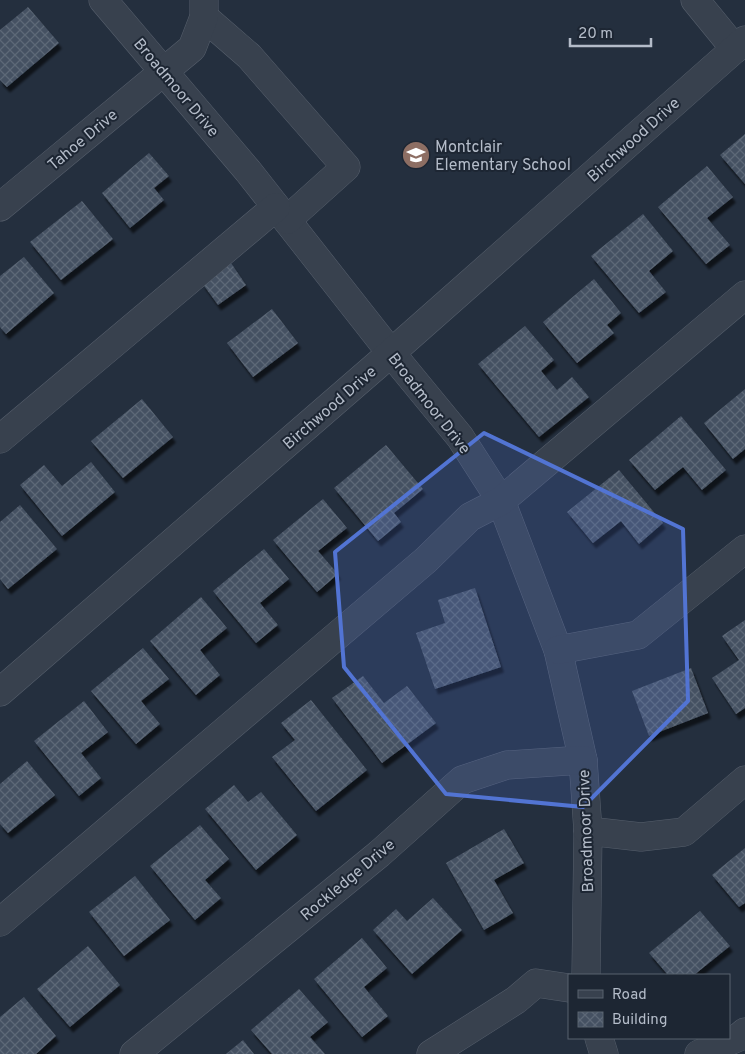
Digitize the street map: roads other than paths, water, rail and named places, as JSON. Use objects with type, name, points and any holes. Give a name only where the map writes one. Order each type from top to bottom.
[{"type":"street","name":"Broadmoor Drive","points":[[103,0],[281,214],[460,437],[501,501],[558,650],[583,760],[588,830],[586,974]]},
{"type":"street","points":[[695,0],[740,44]]},
{"type":"street","name":"Tahoe Drive","points":[[0,207],[192,48],[204,9]]},
{"type":"street","points":[[0,439],[281,214],[346,168],[249,56],[204,9]]},
{"type":"street","name":"Birchwood Drive","points":[[0,692],[391,353],[740,44]]},
{"type":"street","points":[[0,922],[426,560],[470,517],[501,501],[745,295]]},
{"type":"street","points":[[558,650],[638,635],[745,549]]},
{"type":"street","name":"Rockledge Drive","points":[[134,1054],[379,854],[462,780],[507,765],[583,760]]},
{"type":"street","points":[[588,830],[641,837],[684,832],[745,780]]},
{"type":"street","points":[[431,1054],[516,1000],[536,983],[568,988]]},
{"type":"street","points":[[699,1054],[739,1037],[745,1032]]},
{"type":"street","points":[[599,1039],[604,1054]]},
{"type":"place","name":"Montclair Elementary School","points":[[416,155]]}]
